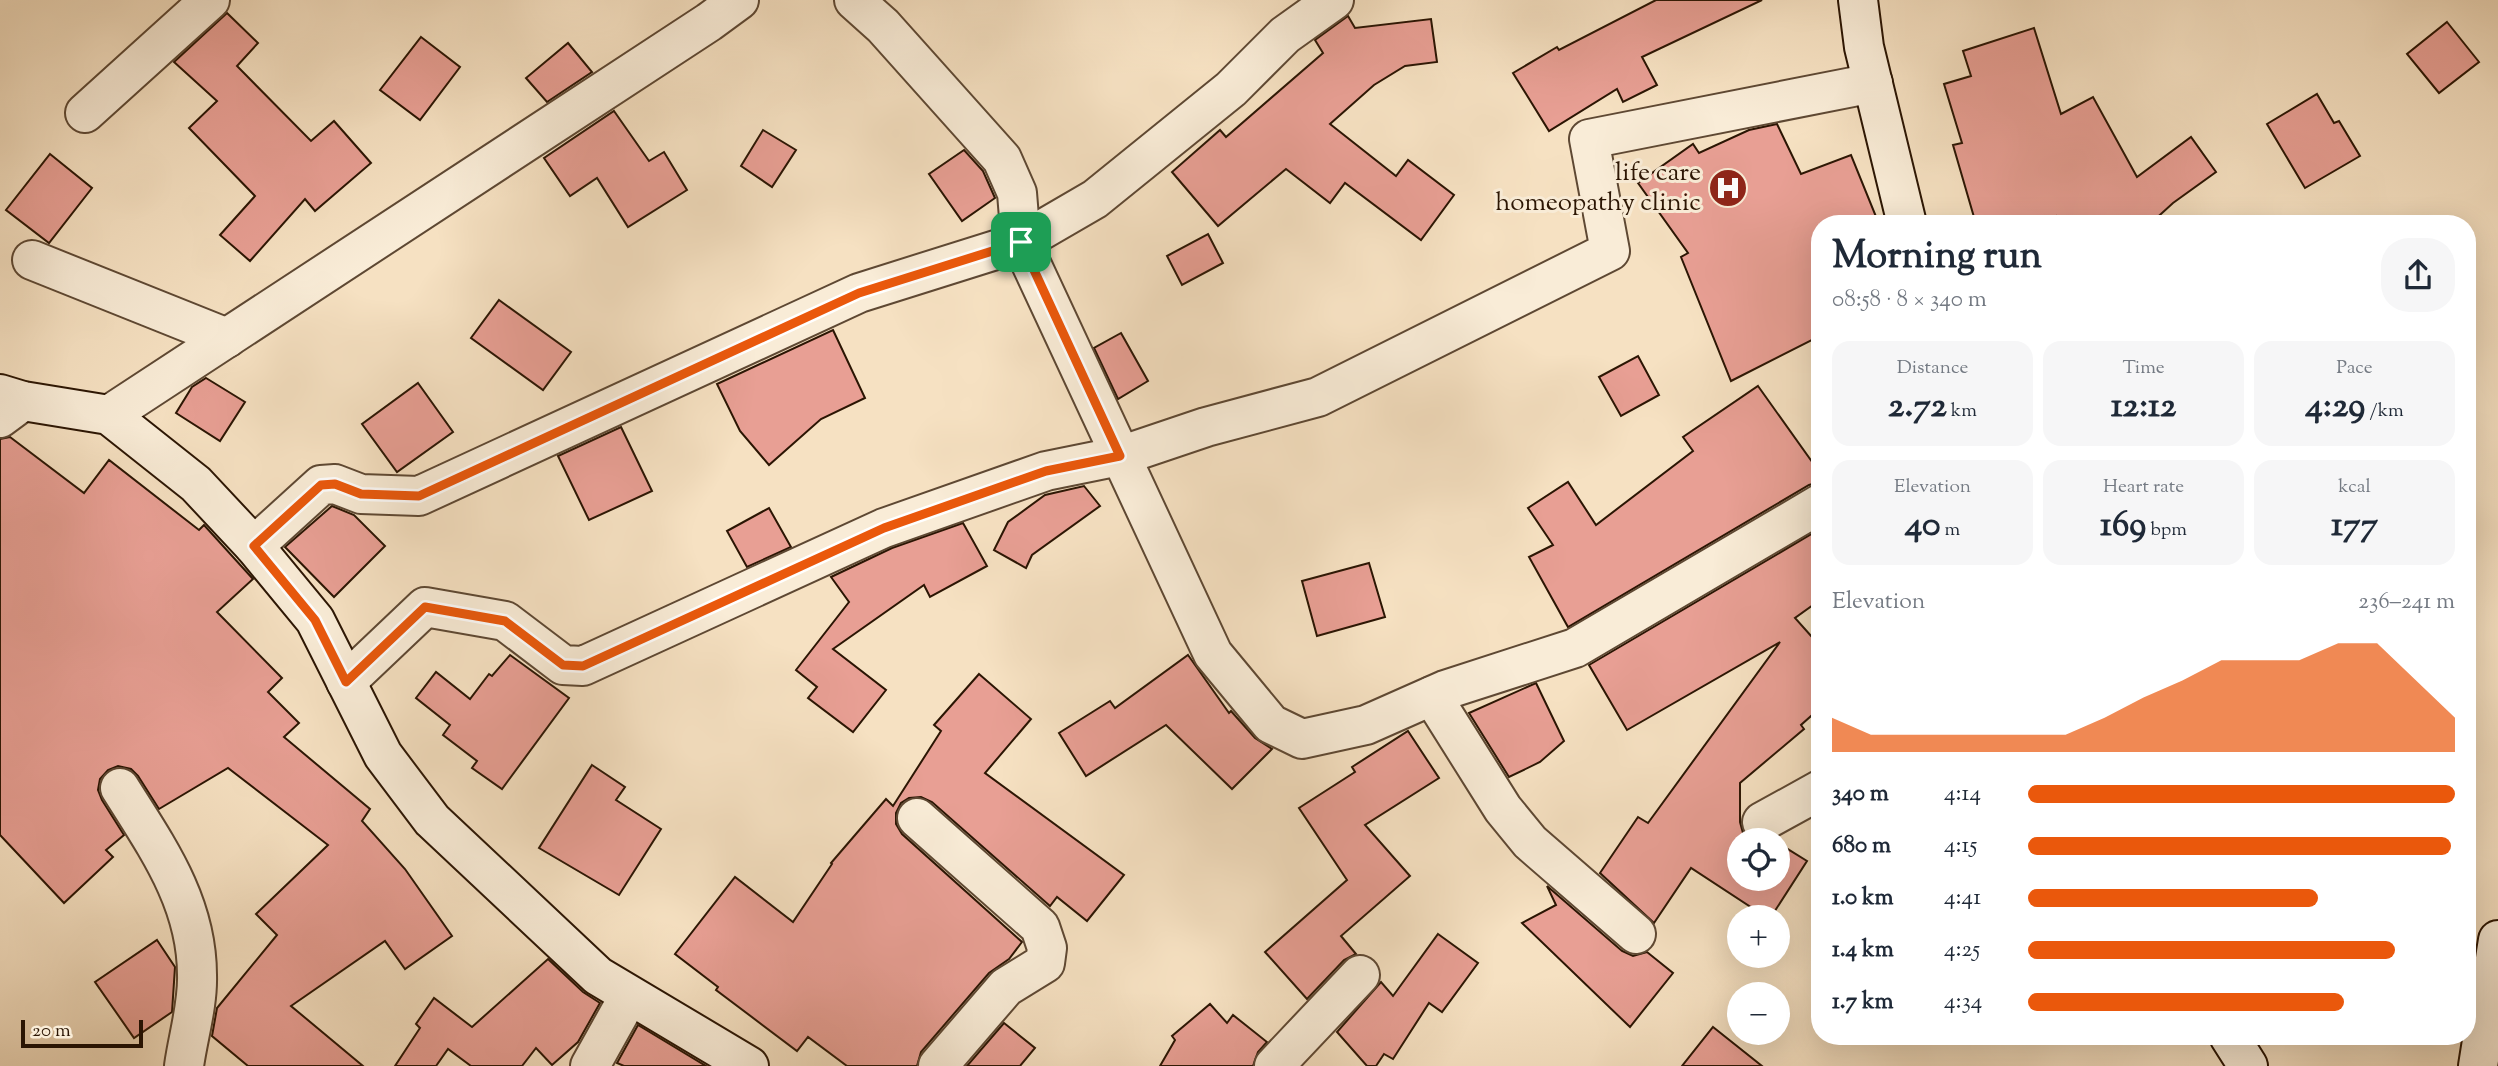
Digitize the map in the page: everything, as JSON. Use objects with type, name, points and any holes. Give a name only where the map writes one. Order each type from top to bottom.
[{"type":"street","points":[[85,113],[209,0]]},
{"type":"street","points":[[109,415],[739,0]]},
{"type":"street","points":[[854,0],[883,26],[1002,159],[1017,193],[1021,242],[1213,654],[1271,724],[1302,739],[1366,725],[1432,696],[1575,648],[1811,509]]},
{"type":"street","points":[[254,546],[321,485],[335,484],[361,494],[419,496],[859,293],[1021,242],[1095,199],[1231,89],[1285,35],[1334,0]]},
{"type":"street","points":[[1858,0],[1864,47],[1905,215]]},
{"type":"street","points":[[346,682],[425,607],[505,621],[563,665],[583,666],[884,528],[1046,471],[1120,456],[1206,427],[1318,397],[1609,251],[1589,139],[1873,83]]},
{"type":"street","points":[[32,260],[227,338]]},
{"type":"street","points":[[8,404],[109,415],[196,484],[254,546],[315,620],[383,755],[432,820],[598,976],[749,1066]]},
{"type":"street","points":[[1432,696],[1503,809],[1523,834],[1636,934]]},
{"type":"street","points":[[120,788],[173,873],[192,930],[198,976],[184,1066]]},
{"type":"street","points":[[1762,822],[1811,795]]},
{"type":"street","points":[[917,818],[1040,927],[1047,948],[1045,963],[1006,987],[938,1066]]},
{"type":"street","points":[[2478,1066],[2498,940]]},
{"type":"street","points":[[1274,1066],[1360,975]]},
{"type":"street","points":[[590,1066],[629,996]]},
{"type":"street","points":[[2235,1045],[2248,1066]]},
{"type":"building","points":[[1656,0],[1762,0],[1642,57],[1657,85],[1623,102],[1617,89],[1549,131],[1513,73],[1557,47],[1559,50]]},
{"type":"building","points":[[227,13],[258,43],[237,66],[311,141],[334,121],[371,163],[315,211],[305,199],[250,261],[220,235],[255,196],[189,128],[217,101],[174,62]]},
{"type":"building","points":[[1348,16],[1355,28],[1431,19],[1437,62],[1405,66],[1374,85],[1330,124],[1396,176],[1408,160],[1454,195],[1421,240],[1345,183],[1330,203],[1286,169],[1218,226],[1172,172],[1220,130],[1226,137],[1323,53],[1315,40]]},
{"type":"building","points":[[2447,22],[2479,62],[2439,93],[2407,54]]},
{"type":"building","points":[[2034,28],[2061,114],[2093,97],[2137,177],[2191,137],[2216,172],[2160,215],[1973,215],[1953,145],[1962,143],[1944,84],[1971,76],[1963,51]]},
{"type":"building","points":[[421,37],[460,67],[420,120],[380,90]]},
{"type":"building","points":[[568,43],[592,72],[547,102],[526,78]]},
{"type":"building","points":[[2317,94],[2334,123],[2339,121],[2360,156],[2305,188],[2267,124]]},
{"type":"building","points":[[614,111],[649,161],[664,152],[687,190],[628,227],[597,178],[570,196],[544,158]]},
{"type":"building","points":[[1777,124],[1801,174],[1851,155],[1875,215],[1811,215],[1811,341],[1731,381],[1681,257],[1688,253],[1638,183],[1693,144],[1699,153],[1749,130]]},
{"type":"building","points":[[763,130],[796,150],[772,187],[741,166]]},
{"type":"building","points":[[964,150],[983,171],[995,198],[962,221],[929,174]]},
{"type":"building","points":[[50,154],[92,188],[49,243],[6,210]]},
{"type":"building","points":[[1208,234],[1223,263],[1182,285],[1167,256]]},
{"type":"building","points":[[499,300],[571,352],[543,390],[471,338]]},
{"type":"building","points":[[833,330],[865,398],[821,419],[769,465],[740,431],[717,384]]},
{"type":"building","points":[[1121,333],[1148,381],[1118,399],[1094,348]]},
{"type":"building","points":[[1638,356],[1659,395],[1621,416],[1599,377]]},
{"type":"building","points":[[206,378],[245,402],[220,441],[176,413],[192,387]]},
{"type":"building","points":[[418,383],[453,432],[397,472],[362,424]]},
{"type":"building","points":[[1758,386],[1811,460],[1811,484],[1568,627],[1529,557],[1553,545],[1528,508],[1568,482],[1596,525],[1693,451],[1683,437]]},
{"type":"building","points":[[621,427],[652,491],[589,520],[558,456]]},
{"type":"building","points":[[10,437],[84,493],[109,460],[199,530],[204,525],[253,579],[217,612],[282,678],[268,692],[299,723],[284,737],[370,809],[362,821],[405,869],[452,936],[405,969],[385,941],[291,1006],[363,1066],[248,1066],[212,1036],[217,1008],[277,935],[256,914],[328,845],[228,768],[159,809],[131,769],[118,766],[108,770],[100,779],[98,790],[124,835],[106,850],[113,857],[64,903],[0,835],[0,439]]},
{"type":"building","points":[[1084,486],[1100,506],[1032,555],[1026,568],[994,550],[1008,522],[1045,495]]},
{"type":"building","points":[[332,506],[354,515],[385,546],[334,597],[285,547]]},
{"type":"building","points":[[769,508],[791,547],[747,567],[727,531]]},
{"type":"building","points":[[963,523],[987,566],[930,597],[924,585],[833,649],[886,690],[853,732],[808,698],[817,687],[796,670],[849,602],[831,577],[892,548]]},
{"type":"building","points":[[1811,534],[1811,606],[1795,618],[1811,636],[1811,716],[1801,725],[1804,729],[1740,783],[1742,828],[1727,828],[1727,891],[1788,891],[1779,905],[1748,905],[1691,868],[1654,923],[1600,873],[1638,817],[1648,823],[1780,642],[1627,730],[1589,665]]},
{"type":"building","points":[[1369,563],[1385,617],[1317,636],[1302,581]]},
{"type":"building","points":[[510,655],[569,698],[502,789],[472,768],[477,761],[443,735],[450,725],[416,698],[436,672],[470,699],[489,674],[492,676]]},
{"type":"building","points":[[1188,655],[1229,713],[1231,711],[1255,738],[1272,749],[1232,789],[1166,725],[1086,776],[1059,733],[1110,701],[1115,708]]},
{"type":"building","points":[[979,674],[1031,719],[985,773],[1124,875],[1087,921],[1057,897],[1050,906],[932,802],[921,797],[909,798],[901,803],[896,813],[896,824],[902,834],[1022,942],[1009,959],[989,973],[921,1052],[917,1066],[847,1066],[808,1037],[797,1051],[716,990],[718,987],[675,954],[735,877],[793,922],[831,863],[886,799],[893,806],[941,731],[934,725]]},
{"type":"building","points":[[1536,683],[1564,741],[1540,762],[1509,777],[1469,713]]},
{"type":"building","points":[[1408,731],[1439,778],[1365,825],[1410,876],[1341,936],[1356,954],[1344,960],[1307,999],[1265,952],[1347,880],[1299,808],[1355,772],[1352,767]]},
{"type":"building","points":[[592,765],[625,787],[616,800],[661,829],[619,895],[539,848]]},
{"type":"building","points":[[1790,850],[1807,861],[1790,887]]},
{"type":"building","points":[[1547,886],[1622,951],[1633,956],[1647,952],[1673,973],[1630,1027],[1522,923],[1556,905]]},
{"type":"building","points":[[1438,934],[1478,963],[1442,1012],[1429,1003],[1393,1059],[1384,1054],[1376,1066],[1367,1066],[1337,1032],[1381,982],[1393,996]]},
{"type":"building","points":[[157,940],[175,967],[172,1012],[134,1038],[95,982]]},
{"type":"building","points":[[548,959],[583,992],[600,1003],[578,1042],[552,1065],[536,1048],[522,1066],[471,1066],[448,1049],[436,1066],[395,1066],[420,1028],[416,1024],[434,998],[472,1027]]},
{"type":"building","points":[[1210,1004],[1227,1023],[1233,1015],[1267,1042],[1258,1052],[1253,1066],[1160,1066],[1175,1040],[1172,1036]]},
{"type":"building","points":[[1004,1023],[1035,1048],[1020,1066],[967,1066]]},
{"type":"building","points":[[638,1025],[706,1066],[624,1066],[617,1063]]},
{"type":"building","points":[[1713,1027],[1727,1038],[1727,1045],[1736,1045],[1762,1066],[1682,1066]]},
{"type":"place","name":"life care homeopathy clinic","points":[[1728,188]]},
{"type":"route","points":[[1021,242],[1120,456],[1046,471],[884,528],[583,666],[563,665],[505,621],[425,607],[346,682],[315,620],[254,546],[321,485],[335,484],[361,494],[419,496],[859,293],[1021,242]]}]
